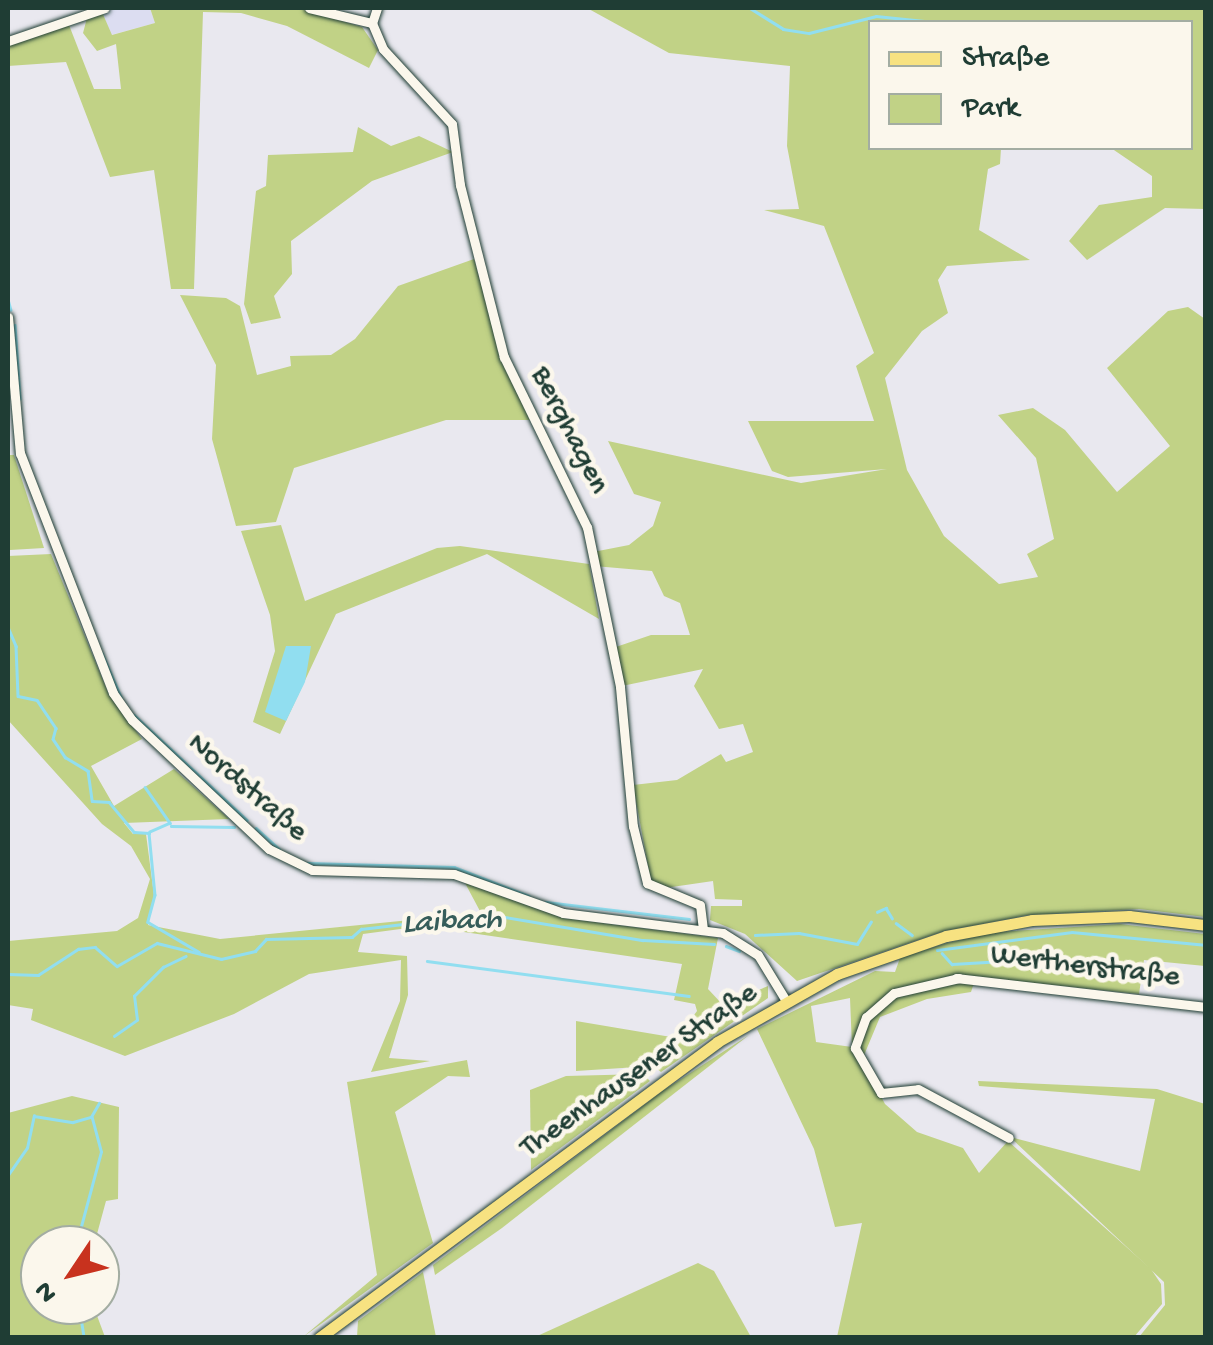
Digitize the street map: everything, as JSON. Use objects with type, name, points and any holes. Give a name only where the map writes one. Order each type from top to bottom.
[{"type":"main road","name":"Theenhausener Straße","points":[[319,1338],[659,1083],[785,999],[878,958],[976,929],[1090,915],[1206,925]]},
{"type":"street","points":[[8,41],[106,8]]},
{"type":"street","points":[[309,8],[372,23],[378,8]]},
{"type":"street","name":"Berghagen","points":[[372,23],[391,60],[452,124],[460,185],[504,357],[587,528],[620,687],[642,870],[656,892],[700,905],[704,929]]},
{"type":"street","name":"Nordstraße","points":[[8,318],[20,453],[113,693],[132,720],[269,849],[312,870],[454,874],[564,914],[704,929],[750,948],[785,999]]},
{"type":"street","name":"Wertherstraße","points":[[1009,1138],[918,1090],[882,1092],[855,1048],[866,1017],[894,993],[954,977],[1206,1007]]},
{"type":"shaded area","points":[[150,8],[155,23],[111,35],[102,12]]},
{"type":"green space","points":[[150,8],[297,8],[362,27],[378,50],[369,68],[287,26],[241,13],[203,12],[194,289],[171,289],[154,170],[110,177],[66,62],[8,66],[8,45],[69,25],[94,89],[121,89],[116,44],[97,51],[83,33],[87,18],[102,12],[112,35],[155,23]]},
{"type":"green space","points":[[587,8],[1205,8],[1205,209],[1165,208],[1087,260],[1069,241],[1099,205],[1152,197],[1152,176],[1114,150],[1193,150],[1193,20],[868,20],[868,150],[1001,150],[1000,164],[988,169],[979,230],[1030,260],[947,266],[938,280],[948,313],[922,331],[885,378],[907,470],[944,536],[999,584],[1038,577],[1027,554],[1054,539],[1036,458],[998,415],[1033,408],[1065,430],[1117,492],[1170,446],[1107,368],[1168,311],[1188,307],[1205,319],[1205,917],[1139,909],[1028,915],[944,931],[797,981],[745,934],[710,920],[711,906],[742,906],[742,900],[715,899],[713,881],[665,888],[651,882],[633,785],[677,780],[721,754],[726,762],[753,752],[743,724],[719,729],[694,686],[703,669],[622,686],[613,648],[651,635],[690,635],[680,603],[664,596],[652,571],[594,566],[593,552],[629,545],[653,526],[661,502],[634,494],[608,441],[801,483],[887,469],[788,477],[772,471],[748,421],[874,421],[856,366],[874,353],[824,226],[764,210],[799,209],[787,146],[790,66],[669,53]]},
{"type":"green space","points":[[358,127],[391,146],[419,136],[453,152],[372,181],[291,241],[292,274],[274,296],[281,318],[251,324],[244,304],[256,191],[266,186],[268,155],[353,152]]},
{"type":"green space","points":[[474,259],[502,358],[530,420],[446,420],[294,468],[276,522],[236,526],[212,439],[216,365],[180,295],[226,298],[240,306],[257,375],[291,366],[290,356],[331,355],[355,339],[398,286]]},
{"type":"green space","points":[[8,455],[14,455],[44,548],[10,550]]},
{"type":"green space","points":[[281,525],[305,601],[437,548],[460,546],[589,564],[599,619],[487,554],[336,614],[280,734],[253,722],[275,651],[270,615],[241,531]]},
{"type":"green space","points":[[51,554],[109,695],[142,739],[91,766],[114,806],[174,769],[229,819],[124,823],[133,834],[146,834],[154,895],[148,925],[220,939],[481,913],[465,883],[563,918],[718,938],[708,989],[723,1005],[768,986],[768,998],[661,1072],[653,1066],[576,1071],[576,1021],[677,1038],[697,1011],[695,1004],[674,1000],[682,964],[423,926],[363,934],[358,952],[407,956],[408,995],[389,1058],[430,1061],[371,1072],[400,1001],[401,960],[309,974],[234,1014],[125,1056],[31,1020],[33,1009],[8,1005],[8,941],[117,931],[138,918],[150,879],[131,846],[102,824],[8,720],[8,556]]},
{"type":"green space","points":[[1120,924],[1205,934],[1205,966],[1144,960],[1139,994],[976,977],[971,992],[927,999],[880,1017],[862,1060],[885,1104],[917,1132],[963,1148],[979,1173],[1008,1141],[1151,1269],[1161,1284],[1162,1304],[1134,1337],[837,1337],[862,1223],[835,1227],[814,1149],[757,1029],[875,971],[895,972],[900,958],[997,932]],"holes":[[[850,998],[852,1047],[816,1042],[811,1006]]]},
{"type":"green space","points":[[749,1035],[502,1228],[435,1275],[433,1265],[664,1090]]},
{"type":"green space","points":[[467,1060],[470,1077],[448,1076],[395,1112],[433,1243],[303,1337],[377,1275],[347,1082]]},
{"type":"green space","points":[[643,1074],[650,1081],[531,1170],[530,1090],[566,1076]]},
{"type":"green space","points":[[978,1081],[1157,1089],[1205,1104],[1205,1337],[1139,1337],[1165,1305],[1164,1282],[1010,1137],[1140,1171],[1155,1099],[979,1086]]},
{"type":"green space","points":[[72,1096],[119,1107],[118,1199],[106,1201],[99,1225],[20,1225],[20,1325],[100,1325],[105,1337],[8,1337],[8,1113]]},
{"type":"green space","points":[[698,1263],[714,1271],[751,1337],[535,1337]]},
{"type":"green space","points":[[423,1272],[436,1337],[357,1337],[358,1321]]},
{"type":"water","points":[[286,646],[311,646],[305,682],[286,721],[265,712]]},
{"type":"waterway","points":[[750,8],[783,29],[809,33],[876,16],[915,20]]},
{"type":"waterway","points":[[8,299],[11,310]]},
{"type":"waterway","points":[[15,325],[20,399]]},
{"type":"waterway","name":"Laibach","points":[[8,627],[16,646],[18,696],[37,700],[56,728],[53,739],[65,757],[88,771],[92,801],[109,802],[134,832],[149,833],[155,895],[148,922],[199,952]]},
{"type":"waterway","points":[[102,653],[121,697]]},
{"type":"waterway","points":[[134,715],[247,820]]},
{"type":"waterway","name":"Laibach","points":[[145,787],[170,823],[150,832]]},
{"type":"waterway","points":[[171,826],[234,827]]},
{"type":"waterway","points":[[256,828],[279,849]]},
{"type":"waterway","points":[[308,863],[454,867],[529,896]]},
{"type":"waterway","points":[[546,902],[689,919]]},
{"type":"waterway","name":"Laibach","points":[[877,912],[886,908],[892,918]]},
{"type":"waterway","name":"Laibach","points":[[8,974],[38,975],[78,949],[95,947],[117,966],[157,943],[221,959],[255,951],[266,939],[352,937],[361,929],[487,914],[643,940],[714,944]]},
{"type":"waterway","name":"Laibach","points":[[755,935],[799,933],[857,944],[871,922]]},
{"type":"waterway","name":"Laibach","points":[[896,923],[912,935]]},
{"type":"waterway","name":"Laibach","points":[[937,950],[1072,932],[1206,945]]},
{"type":"waterway","name":"Laibach","points":[[726,946],[739,951]]},
{"type":"waterway","points":[[942,953],[952,964],[1003,961]]},
{"type":"waterway","name":"Laibach","points":[[114,1036],[137,1020],[134,996],[163,967],[186,956]]},
{"type":"waterway","points":[[427,961],[689,996]]},
{"type":"waterway","points":[[1008,962],[1099,976]]},
{"type":"waterway","name":"Laibach","points":[[8,1175],[27,1148],[34,1116],[73,1122],[91,1117],[99,1103]]},
{"type":"waterway","points":[[81,1225],[101,1152],[92,1118]]},
{"type":"waterway","points":[[82,1325],[84,1338]]}]
